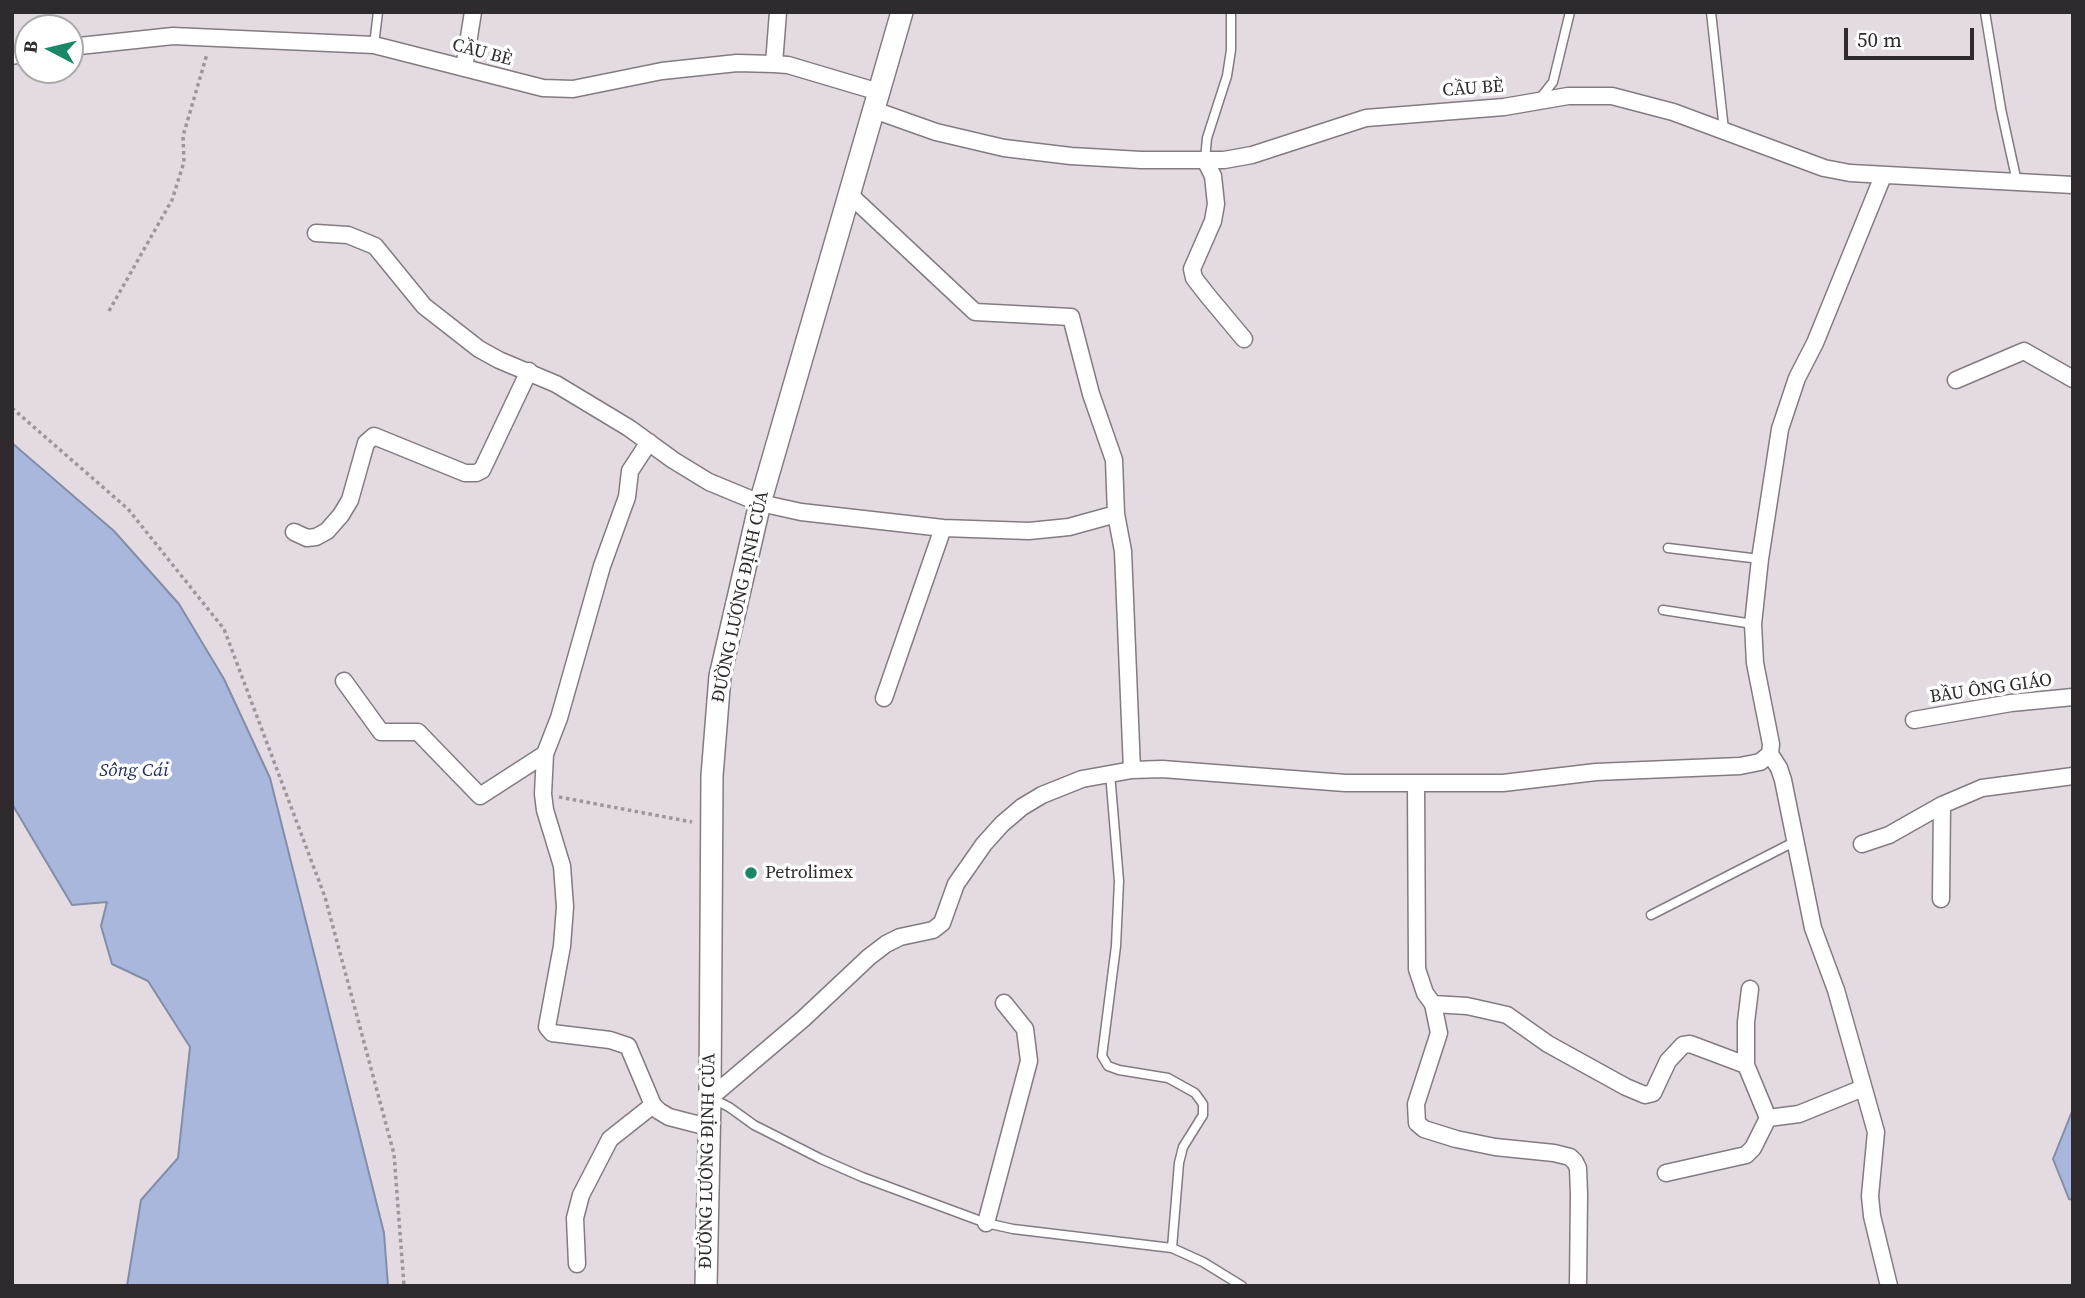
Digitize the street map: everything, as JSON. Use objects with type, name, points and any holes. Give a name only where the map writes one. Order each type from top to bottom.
[{"type":"street","points":[[464,68],[473,12]]},
{"type":"street","points":[[774,64],[778,12]]},
{"type":"street","name":"ĐƯỜNG LƯƠNG ĐỊNH CỦA","points":[[706,1286],[712,776],[720,676],[760,503],[902,12]]},
{"type":"street","name":"CẦU BÈ","points":[[84,46],[173,36],[374,45],[487,76],[543,88],[573,89],[662,71],[737,63],[788,65],[877,101],[936,132],[1004,148],[1141,160],[1224,160],[1252,155],[1366,118],[1536,103],[1568,96],[1612,96],[1663,109],[1824,168],[1883,176],[1955,177],[2073,185]]},
{"type":"street","points":[[1205,160],[1213,176],[1216,204],[1213,221],[1192,269],[1194,278],[1244,339]]},
{"type":"street","points":[[1883,176],[1820,331],[1797,378],[1780,429],[1753,624],[1755,663],[1771,744],[1770,754],[1783,780],[1813,928],[1836,990],[1876,1132],[1870,1196],[1872,1216],[1889,1286]]},
{"type":"street","points":[[849,194],[975,312],[1071,317],[1091,394],[1114,460],[1116,514],[1123,551],[1132,770]]},
{"type":"street","points":[[316,233],[348,234],[375,246],[424,306],[452,329],[499,360],[529,371],[585,400],[709,482],[760,503],[801,512],[943,528],[1029,531],[1069,527],[1116,514]]},
{"type":"street","points":[[1956,380],[2024,351],[2073,379]]},
{"type":"street","points":[[294,532],[307,538],[316,537],[327,531],[341,515],[350,500],[366,443],[374,436],[465,472],[476,473],[482,470],[529,371]]},
{"type":"street","points":[[649,442],[631,471],[627,497],[602,566],[563,705],[545,754],[545,810],[562,866],[565,907],[560,957],[547,1027],[552,1033],[610,1040],[628,1046],[653,1105],[669,1117],[708,1127]]},
{"type":"street","points":[[884,698],[943,528]]},
{"type":"street","points":[[344,681],[381,732],[418,732],[480,796],[545,754]]},
{"type":"street","name":"BẦU ÔNG GIÁO","points":[[1914,720],[2011,703],[2073,697]]},
{"type":"street","points":[[710,1098],[886,944],[900,937],[933,930],[942,923],[956,884],[993,834],[1022,807],[1064,785],[1110,773],[1162,769],[1345,783],[1503,783],[1596,772],[1740,766],[1760,762],[1770,754]]},
{"type":"street","points":[[1862,844],[1889,835],[1982,788],[2073,776]]},
{"type":"street","points":[[1416,784],[1417,969],[1425,993],[1433,1004],[1439,1033],[1416,1104],[1417,1124],[1424,1129],[1456,1139],[1495,1147],[1554,1153],[1570,1157],[1575,1162],[1578,1168],[1579,1194],[1578,1286]]},
{"type":"street","points":[[1941,899],[1942,806]]},
{"type":"street","points":[[1666,1173],[1746,1155],[1753,1149],[1768,1118],[1746,1065],[1746,1022],[1750,989]]},
{"type":"street","points":[[986,1223],[1029,1061],[1025,1029],[1004,1003]]},
{"type":"street","points":[[1433,1004],[1467,1006],[1507,1015],[1548,1044],[1645,1095],[1653,1093],[1668,1061],[1683,1045],[1690,1044],[1746,1065]]},
{"type":"street","points":[[1768,1118],[1799,1114],[1863,1088]]},
{"type":"street","points":[[577,1264],[575,1218],[581,1195],[610,1139],[653,1105]]},
{"type":"lane","points":[[374,45],[378,12]]},
{"type":"lane","points":[[1205,160],[1207,138],[1227,76],[1231,50],[1231,12]]},
{"type":"lane","points":[[1536,103],[1553,82],[1570,12]]},
{"type":"lane","points":[[1712,12],[1724,130]]},
{"type":"lane","points":[[1985,12],[2001,109],[2017,182]]},
{"type":"lane","points":[[1668,548],[1760,559]]},
{"type":"lane","points":[[1663,610],[1753,624]]},
{"type":"lane","points":[[1110,773],[1119,881],[1116,946],[1102,1056],[1108,1066],[1119,1070],[1168,1077],[1195,1093],[1203,1104],[1203,1115],[1183,1147],[1179,1163],[1172,1248]]},
{"type":"lane","points":[[1651,915],[1794,842]]},
{"type":"lane","points":[[710,1098],[729,1107],[763,1130],[821,1159],[986,1223],[1013,1229],[1172,1248],[1203,1262],[1242,1286]]},
{"type":"path","points":[[109,311],[172,200],[184,162],[183,136],[212,38]]},
{"type":"path","points":[[12,408],[128,509],[224,629],[325,897],[394,1154],[404,1286]]},
{"type":"path","points":[[543,794],[713,826]]},
{"type":"water","name":"Sông Cái","points":[[12,443],[114,531],[179,604],[224,679],[270,778],[384,1233],[388,1286],[127,1286],[141,1200],[178,1158],[190,1047],[148,981],[112,964],[101,926],[107,902],[72,905],[12,804]]},
{"type":"water","points":[[2073,1109],[2073,1200],[2069,1199],[2053,1159]]},
{"type":"place","name":"Petrolimex","points":[[751,873]]}]
